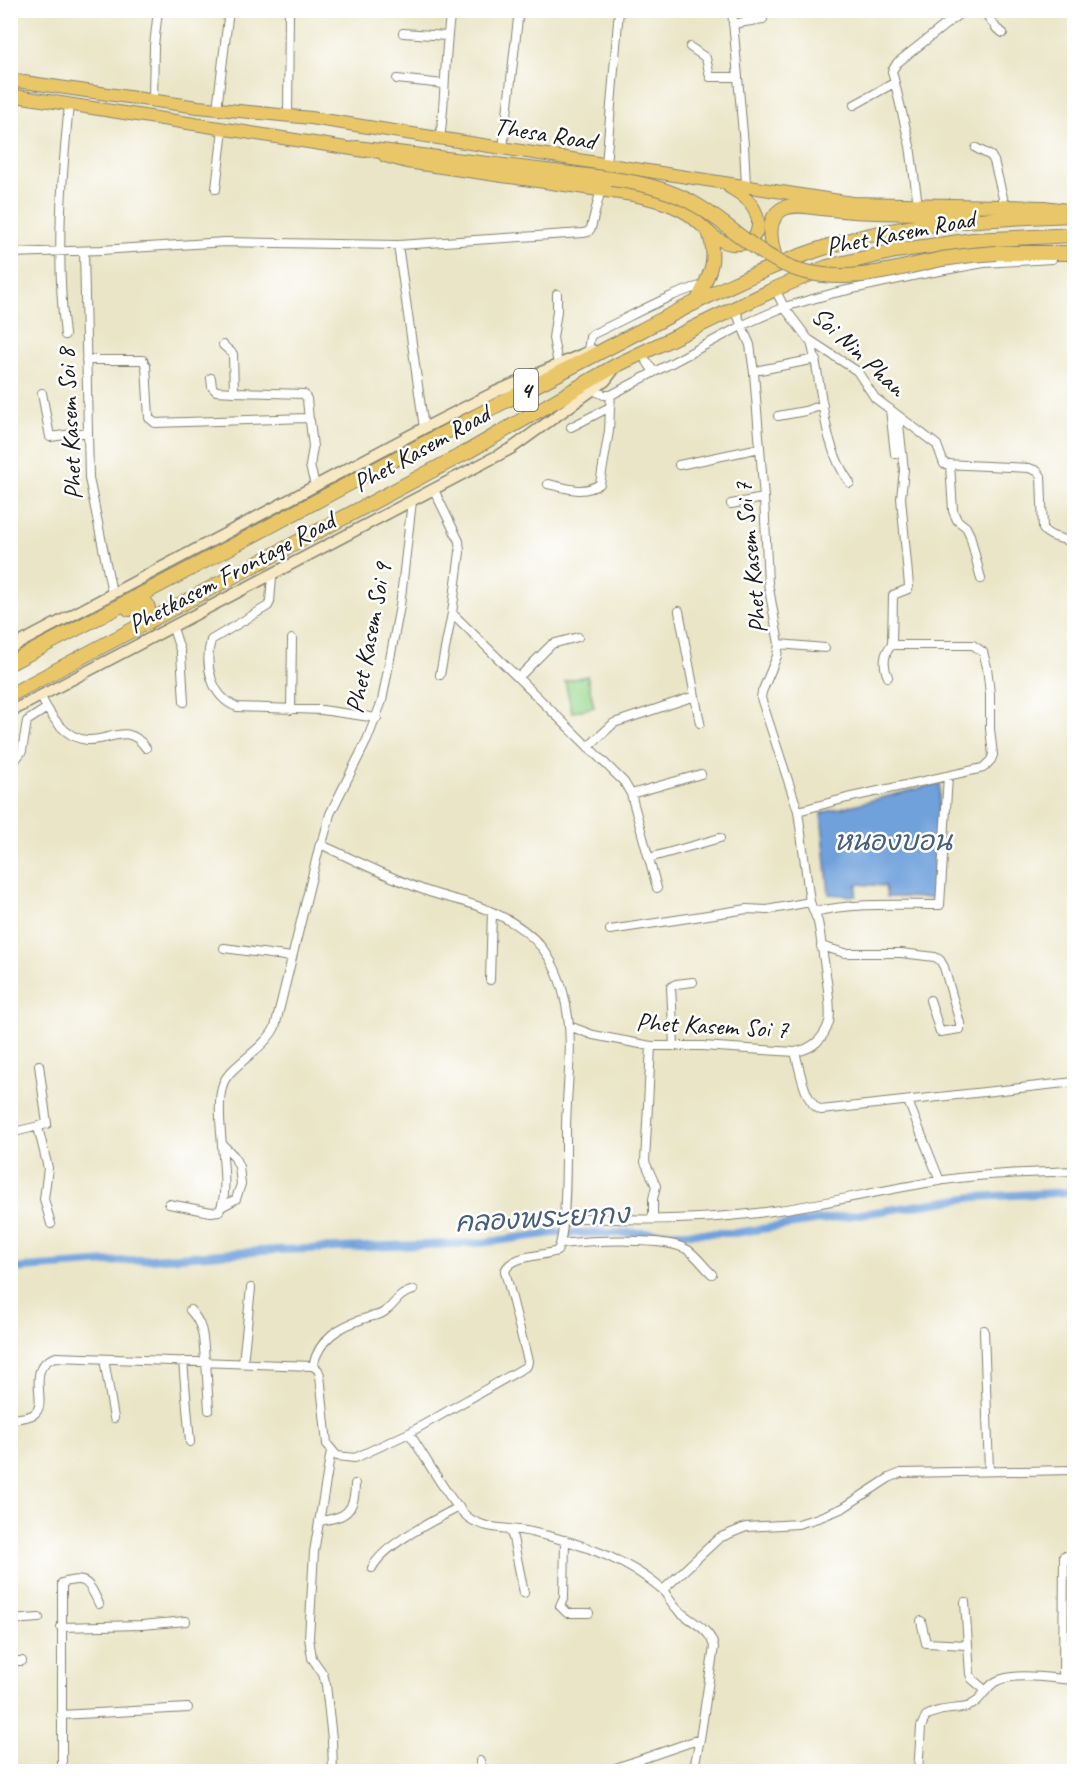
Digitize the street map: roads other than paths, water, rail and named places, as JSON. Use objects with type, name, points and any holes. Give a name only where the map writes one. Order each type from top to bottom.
[{"type":"highway","points":[[356,148],[654,186],[699,206],[758,250],[802,271],[840,277],[888,273],[941,260],[996,253],[1073,253]]},
{"type":"highway","points":[[775,258],[770,240],[771,228],[774,219],[782,210],[791,206],[868,213],[981,212],[1034,217]]},
{"type":"highway","name":"Phet Kasem Road","points":[[10,663],[477,415],[767,268],[838,244],[907,228],[970,220],[1074,213]]},
{"type":"highway","name":"Phet Kasem Road","points":[[10,695],[470,451],[617,365],[774,289],[827,267],[895,251],[973,240],[1074,235]]},
{"type":"highway","points":[[59,638],[82,634],[94,629],[139,604],[145,604],[148,608],[148,622]]},
{"type":"main road","name":"Thesa Road","points":[[10,80],[198,107],[288,116],[852,203],[1044,207],[1074,213]]},
{"type":"main road","name":"Thesa Road","points":[[10,95],[356,148],[407,162],[601,189],[661,202],[685,212],[720,241],[742,244],[756,236],[759,217],[745,197],[726,184]]},
{"type":"main road","points":[[137,116],[139,99]]},
{"type":"main road","points":[[195,125],[198,107]]},
{"type":"main road","points":[[695,304],[710,274],[713,261],[708,231]]},
{"type":"main road","name":"Phetkasem Frontage Road","points":[[10,648],[495,392],[588,351],[614,345]]},
{"type":"main road","name":"Phetkasem Frontage Road","points":[[10,712],[512,448],[605,381],[617,365]]},
{"type":"street","points":[[153,101],[154,46],[158,10]]},
{"type":"street","points":[[217,109],[229,10]]},
{"type":"street","points":[[288,116],[289,10]]},
{"type":"street","points":[[440,139],[450,10]]},
{"type":"street","points":[[503,149],[519,10]]},
{"type":"street","points":[[606,165],[619,10]]},
{"type":"street","points":[[732,10],[746,186]]},
{"type":"street","points":[[918,205],[910,146],[892,71],[897,63],[964,10]]},
{"type":"street","points":[[983,10],[1002,33]]},
{"type":"street","points":[[733,24],[763,19]]},
{"type":"street","points":[[404,33],[447,36]]},
{"type":"street","points":[[690,47],[706,58],[710,77],[737,77]]},
{"type":"street","points":[[397,79],[444,84]]},
{"type":"street","points":[[854,105],[894,84]]},
{"type":"street","points":[[65,335],[59,285],[59,252],[69,105]]},
{"type":"street","points":[[216,189],[223,129]]},
{"type":"street","points":[[976,148],[991,156],[994,161],[1005,206]]},
{"type":"street","points":[[10,253],[225,242],[398,245],[583,234],[591,228],[601,189]]},
{"type":"street","points":[[398,245],[424,428]]},
{"type":"street","name":"Phet Kasem Soi 8","points":[[84,251],[90,486],[112,593]]},
{"type":"street","points":[[593,390],[610,395],[743,325],[784,308],[834,293],[917,274],[984,263],[1049,260],[1073,253]]},
{"type":"street","points":[[588,351],[590,337],[593,334],[688,289],[705,285]]},
{"type":"street","name":"Soi Nin Phan","points":[[774,289],[784,308],[811,342],[857,371],[875,398],[936,445],[947,464]]},
{"type":"street","points":[[557,294],[553,338],[558,364]]},
{"type":"street","name":"Phet Kasem Soi 7","points":[[569,1026],[593,1035],[651,1046],[754,1048],[795,1052],[805,1050],[816,1043],[824,1034],[830,1020],[818,922],[810,902],[798,811],[761,698],[777,656],[779,644],[768,584],[754,373],[750,345],[734,307]]},
{"type":"street","points":[[811,342],[816,359],[828,436],[840,469],[850,483]]},
{"type":"street","points":[[223,345],[233,354],[234,392]]},
{"type":"street","points":[[641,353],[654,372]]},
{"type":"street","points":[[760,370],[816,359]]},
{"type":"street","points":[[86,360],[143,360],[146,366],[149,418],[155,423],[307,418],[309,420]]},
{"type":"street","points":[[211,378],[212,387],[216,391],[304,394],[307,399],[313,447],[310,466],[315,485]]},
{"type":"street","points":[[42,393],[50,437],[88,432]]},
{"type":"street","points":[[548,484],[578,490],[600,484],[609,431],[610,395]]},
{"type":"street","points":[[778,416],[823,405]]},
{"type":"street","points":[[571,427],[610,407]]},
{"type":"street","points":[[890,410],[895,454]]},
{"type":"street","points":[[888,677],[885,670],[885,657],[892,645],[893,595],[908,590],[909,586],[901,498],[904,470],[898,416]]},
{"type":"street","points":[[679,465],[760,448]]},
{"type":"street","points":[[981,579],[970,536],[966,527],[957,520],[953,512],[947,464],[1037,471],[1041,476],[1043,529],[1049,536],[1067,539],[1074,544]]},
{"type":"street","points":[[434,490],[459,541],[460,552],[452,613],[440,675]]},
{"type":"street","points":[[731,504],[764,498]]},
{"type":"street","name":"Phet Kasem Soi 9","points":[[223,1206],[220,1108],[223,1082],[273,1032],[320,844],[330,814],[368,741],[377,718],[400,606],[412,501]]},
{"type":"street","points":[[272,576],[268,606],[211,640],[209,647],[211,677],[218,694],[228,704],[237,707],[322,710],[377,718]]},
{"type":"street","points":[[679,610],[700,723]]},
{"type":"street","points":[[452,613],[624,782],[631,794],[657,888]]},
{"type":"street","points":[[173,628],[181,653],[184,702]]},
{"type":"street","points":[[518,678],[552,644],[578,637]]},
{"type":"street","points":[[291,710],[292,639]]},
{"type":"street","points":[[779,644],[825,648]]},
{"type":"street","points":[[798,811],[982,768],[991,760],[993,754],[990,694],[983,652],[973,645],[892,645]]},
{"type":"street","points":[[588,747],[614,723],[695,696]]},
{"type":"street","points":[[41,697],[65,731],[74,736],[87,740],[124,733],[137,738],[146,748]]},
{"type":"street","points":[[10,767],[22,751],[27,721],[47,708]]},
{"type":"street","points":[[631,794],[701,774]]},
{"type":"street","points":[[814,912],[860,906],[940,905],[948,776]]},
{"type":"street","points":[[649,858],[720,838]]},
{"type":"street","points":[[10,1419],[36,1413],[39,1408],[39,1374],[48,1359],[56,1357],[313,1366],[320,1375],[327,1444],[338,1456],[355,1458],[409,1433],[527,1366],[528,1360],[505,1271],[513,1261],[557,1251],[562,1242],[569,1026],[562,987],[552,959],[521,927],[492,912],[426,891],[320,844]]},
{"type":"street","points":[[610,930],[747,909],[767,910],[810,902]]},
{"type":"street","points":[[490,980],[492,912]]},
{"type":"street","points":[[821,946],[846,953],[901,953],[935,957],[944,967],[960,1029],[940,1032],[930,1000]]},
{"type":"street","points":[[224,948],[292,957]]},
{"type":"street","points":[[674,1046],[671,987],[676,984],[693,982]]},
{"type":"street","points":[[651,1046],[645,1162],[656,1186],[653,1199],[653,1219]]},
{"type":"street","points":[[795,1052],[809,1099],[814,1107],[821,1110],[1074,1082]]},
{"type":"street","points":[[10,1133],[44,1126],[48,1121],[39,1065]]},
{"type":"street","points":[[908,1101],[940,1181]]},
{"type":"street","points":[[38,1127],[48,1168],[44,1199],[51,1224]]},
{"type":"street","points":[[169,1204],[211,1212],[219,1211],[236,1199],[241,1184],[237,1161],[222,1144]]},
{"type":"street","points":[[563,1220],[717,1217],[772,1212],[974,1176],[1074,1171]]},
{"type":"street","points":[[562,1242],[620,1240],[682,1247],[695,1256],[712,1274]]},
{"type":"street","points":[[243,1363],[251,1288]]},
{"type":"street","points":[[313,1366],[318,1350],[332,1335],[349,1324],[384,1312],[401,1294],[414,1290]]},
{"type":"street","points":[[190,1310],[198,1318],[202,1327],[209,1410]]},
{"type":"street","points":[[984,1330],[989,1472]]},
{"type":"street","points":[[104,1359],[114,1418]]},
{"type":"street","points":[[183,1361],[190,1442]]},
{"type":"street","points":[[409,1433],[467,1517],[480,1524],[529,1531],[565,1540],[610,1556],[639,1572],[663,1590],[678,1609],[712,1638],[714,1656],[693,1772]]},
{"type":"street","points":[[331,1451],[319,1521],[311,1590],[309,1649],[323,1674],[326,1685],[333,1772]]},
{"type":"street","points":[[663,1590],[719,1538],[746,1527],[798,1524],[818,1518],[843,1508],[889,1478],[901,1473],[1074,1470]]},
{"type":"street","points":[[319,1521],[338,1518],[350,1510],[355,1498],[355,1484]]},
{"type":"street","points":[[372,1568],[382,1553],[459,1507]]},
{"type":"street","points":[[509,1529],[513,1538],[524,1593]]},
{"type":"street","points":[[565,1540],[564,1597],[560,1606],[567,1612],[589,1613]]},
{"type":"street","points":[[1063,1679],[1064,1556]]},
{"type":"street","points":[[62,1772],[62,1583],[73,1580],[85,1581],[92,1589],[99,1604]]},
{"type":"street","points":[[965,1602],[970,1674],[972,1679],[986,1691]]},
{"type":"street","points":[[10,1620],[39,1618]]},
{"type":"street","points":[[61,1627],[186,1621]]},
{"type":"street","points":[[921,1621],[926,1644],[967,1645]]},
{"type":"street","points":[[10,1661],[22,1660]]},
{"type":"street","points":[[918,1772],[921,1727],[926,1716],[944,1708],[967,1707],[979,1699],[995,1682],[1018,1677],[1074,1680]]},
{"type":"street","points":[[61,1715],[188,1708]]},
{"type":"street","points":[[604,1772],[700,1739]]},
{"type":"street","points":[[480,1761],[482,1772]]},
{"type":"water","name":"หนองบอน","points":[[940,783],[934,898],[887,897],[885,886],[857,884],[856,896],[829,894],[821,813]]},
{"type":"waterway","name":"คลองพระยากง","points":[[10,1269],[277,1250],[481,1243],[553,1233],[735,1233],[974,1197],[1074,1192]]}]
